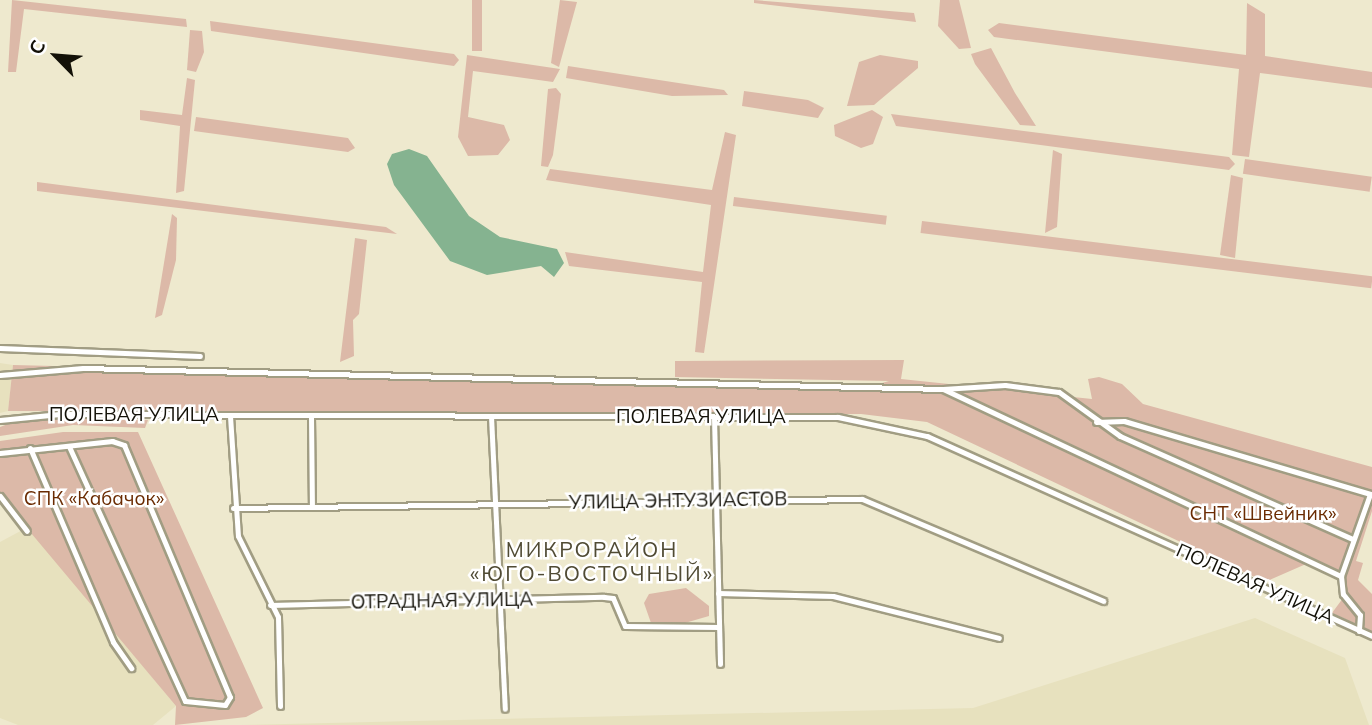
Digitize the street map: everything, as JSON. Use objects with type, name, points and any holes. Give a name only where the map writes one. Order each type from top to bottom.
[{"type":"street","points":[[0,348],[200,356]]},
{"type":"street","points":[[0,375],[83,368],[943,389],[1005,385],[1059,392],[1096,422],[1352,539]]},
{"type":"street","points":[[943,389],[1341,576]]},
{"type":"street","name":"ПОЛЕВАЯ УЛИЦА","points":[[0,420],[60,414],[838,417],[927,436],[1372,636]]},
{"type":"street","points":[[230,416],[233,508],[238,536],[278,617],[280,706]]},
{"type":"street","points":[[312,416],[312,506]]},
{"type":"street","points":[[491,416],[505,709]]},
{"type":"street","points":[[714,417],[720,664]]},
{"type":"street","points":[[1096,422],[1124,421],[1370,494],[1341,576],[1343,594],[1360,615],[1359,631]]},
{"type":"street","points":[[0,453],[30,448],[69,446],[124,445],[230,697],[225,705],[185,701],[69,446]]},
{"type":"street","points":[[30,448],[113,642],[131,668]]},
{"type":"street","points":[[0,496],[27,531]]},
{"type":"street","name":"УЛИЦА ЭНТУЗИАСТОВ","points":[[233,508],[862,499],[1103,601]]},
{"type":"street","points":[[718,593],[846,598],[999,638]]},
{"type":"street","name":"ОТРАДНАЯ УЛИЦА","points":[[270,605],[604,597],[613,598],[625,626],[719,627]]},
{"type":"shaded area","points":[[409,149],[427,156],[469,216],[500,237],[557,249],[564,263],[554,277],[541,266],[487,275],[450,261],[394,185],[387,164],[392,154]]},
{"type":"shaded area","points":[[0,363],[13,365],[8,411],[0,413]]},
{"type":"shaded area","points":[[28,527],[176,706],[153,725],[18,725],[0,718],[0,542]]},
{"type":"shaded area","points":[[1255,618],[1345,658],[1369,725],[240,725],[973,708]]},
{"type":"green space","points":[[12,0],[186,19],[187,27],[24,9],[16,72],[8,72]]},
{"type":"green space","points":[[472,0],[482,0],[482,51],[472,51]]},
{"type":"green space","points":[[560,0],[577,2],[559,67],[551,63]]},
{"type":"green space","points":[[754,0],[914,13],[916,22],[754,3]]},
{"type":"green space","points":[[940,0],[959,0],[971,48],[959,49],[938,26]]},
{"type":"green space","points":[[1247,3],[1265,14],[1265,56],[1372,72],[1372,88],[1260,73],[1249,157],[1232,155],[1239,69],[994,37],[988,30],[999,23],[1246,55]]},
{"type":"green space","points":[[210,21],[454,54],[459,60],[454,66],[211,31]]},
{"type":"green space","points":[[190,30],[202,31],[204,52],[196,72],[187,70]]},
{"type":"green space","points":[[991,48],[1036,126],[1020,125],[975,64],[971,54]]},
{"type":"green space","points":[[467,55],[560,69],[553,82],[473,71],[468,117],[504,125],[510,140],[498,155],[468,156],[458,137]]},
{"type":"green space","points":[[880,55],[918,61],[918,68],[874,105],[847,106],[859,62]]},
{"type":"green space","points":[[568,66],[724,90],[728,95],[672,96],[566,78]]},
{"type":"green space","points":[[187,78],[195,80],[184,191],[176,193],[180,126],[140,120],[140,110],[182,115]]},
{"type":"green space","points":[[556,88],[561,94],[553,155],[548,167],[541,166],[548,89]]},
{"type":"green space","points":[[744,91],[808,100],[824,108],[818,118],[742,106]]},
{"type":"green space","points":[[872,110],[883,117],[873,144],[861,148],[835,136],[834,125]]},
{"type":"green space","points":[[891,114],[1229,157],[1235,164],[1229,170],[896,126]]},
{"type":"green space","points":[[196,117],[348,138],[355,148],[348,152],[194,131]]},
{"type":"green space","points":[[725,132],[736,135],[704,353],[695,352],[702,282],[569,266],[565,252],[703,272],[711,205],[546,180],[550,169],[712,190]]},
{"type":"green space","points":[[1053,150],[1062,154],[1057,227],[1045,233]]},
{"type":"green space","points":[[1245,159],[1372,177],[1370,192],[1243,174]]},
{"type":"green space","points":[[1231,175],[1243,178],[1235,258],[1220,255]]},
{"type":"green space","points":[[37,182],[386,227],[397,234],[37,191]]},
{"type":"green space","points":[[734,197],[887,216],[886,225],[733,206]]},
{"type":"green space","points":[[172,214],[177,218],[176,260],[162,315],[155,318]]},
{"type":"green space","points":[[922,221],[1372,276],[1371,288],[921,233]]},
{"type":"green space","points":[[355,238],[367,240],[359,314],[353,320],[354,356],[340,362]]},
{"type":"green space","name":"СНТ «Швейник»","points":[[904,360],[901,379],[1092,399],[1088,379],[1099,377],[1122,384],[1143,404],[1372,467],[1372,511],[1356,561],[1363,563],[1358,580],[1372,594],[1372,631],[1332,613],[1346,594],[1344,580],[1306,564],[1265,582],[927,422],[861,414],[8,411],[13,365],[872,386],[889,381],[675,377],[675,361]]},
{"type":"green space","points":[[61,417],[148,420],[145,428],[73,425],[0,436],[0,427],[16,421]]},
{"type":"green space","name":"СПК «Кабачок»","points":[[63,432],[138,432],[263,708],[246,717],[175,725],[176,706],[0,496],[0,441]]},
{"type":"green space","points":[[686,588],[709,606],[709,616],[671,627],[651,623],[644,603],[649,594]]},
{"type":"district","name":"МИКРОРАЙОН «ЮГО-ВОСТОЧНЫЙ»","points":[[592,561]]}]
